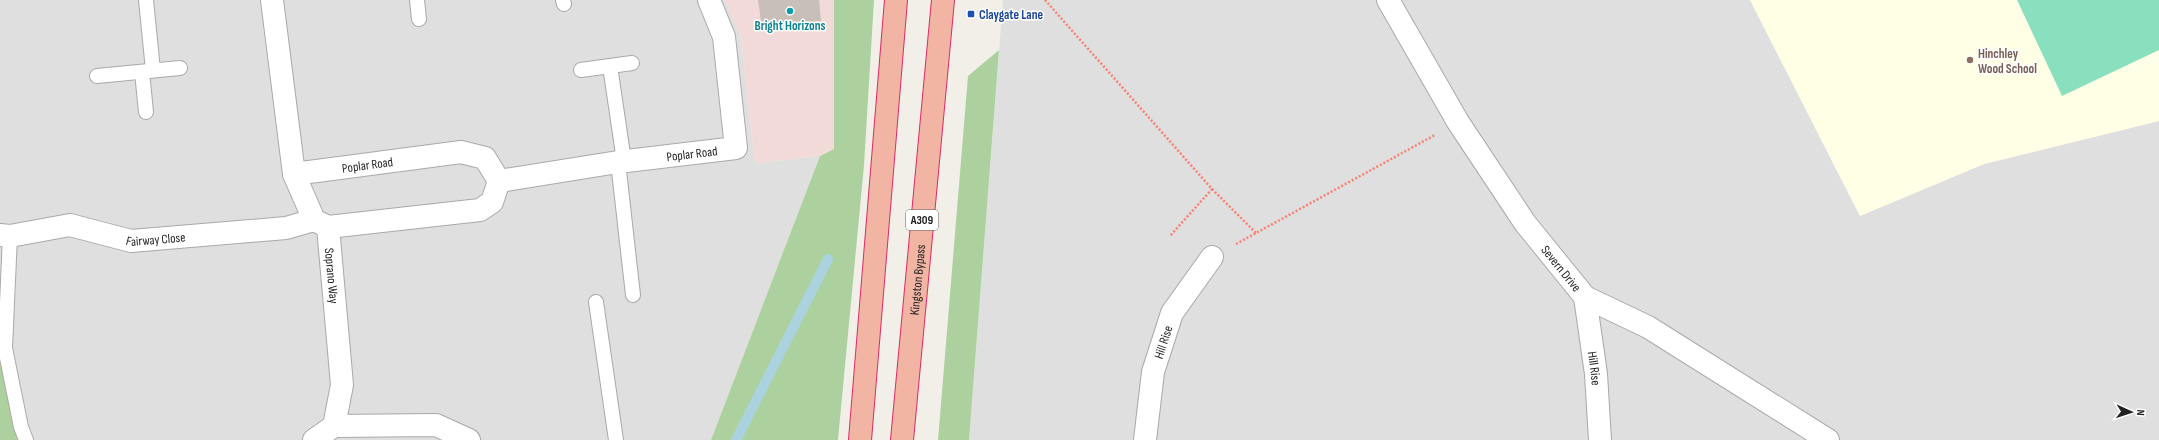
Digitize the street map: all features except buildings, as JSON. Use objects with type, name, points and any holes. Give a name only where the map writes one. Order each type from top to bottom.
[{"type":"highway","points":[[860,440],[896,0]]},
{"type":"highway","name":"Kingston Bypass","points":[[902,440],[943,0]]},
{"type":"street","name":"Soprano Way","points":[[272,0],[294,174],[321,224],[342,385],[334,426]]},
{"type":"street","name":"Poplar Road","points":[[294,174],[461,152],[485,158],[499,181],[621,162],[736,148],[724,37],[709,0]]},
{"type":"street","name":"Severn Drive","points":[[1388,0],[1458,122],[1525,223],[1585,297],[1648,327],[1817,431],[1828,440]]},
{"type":"street","points":[[321,224],[480,210],[492,202],[499,181]]},
{"type":"street","name":"Fairway Close","points":[[5,235],[70,225],[131,241],[321,224]]},
{"type":"street","name":"Hill Rise","points":[[1145,440],[1153,372],[1172,313],[1212,256]]},
{"type":"street","name":"Hill Rise","points":[[1585,297],[1596,374],[1600,440]]},
{"type":"street","points":[[314,440],[334,426],[436,425],[469,440]]},
{"type":"lane","points":[[146,0],[148,71],[146,112]]},
{"type":"lane","points":[[417,0],[419,19]]},
{"type":"lane","points":[[581,70],[632,64]]},
{"type":"lane","points":[[610,66],[621,162],[633,294]]},
{"type":"lane","points":[[97,76],[180,68]]},
{"type":"lane","points":[[5,235],[5,348],[21,426],[26,440]]},
{"type":"lane","points":[[596,302],[616,440]]},
{"type":"path","points":[[1045,0],[1212,189],[1257,234]]},
{"type":"path","points":[[1212,256],[1257,234],[1458,122]]},
{"type":"path","points":[[1170,236],[1212,189]]},
{"type":"shaded area","points":[[0,0],[725,0],[741,37],[755,163],[820,156],[711,440],[0,440]]},
{"type":"shaded area","points":[[725,0],[834,0],[834,149],[820,156],[755,163],[741,37]]},
{"type":"shaded area","points":[[1003,0],[1750,0],[1860,216],[1984,164],[2159,121],[2159,440],[969,440]]},
{"type":"shaded area","name":"Hinchley Wood School","points":[[1750,0],[2159,0],[2159,121],[1984,164],[1860,216]]},
{"type":"green space","points":[[834,0],[874,0],[864,165],[838,440],[711,440],[820,156],[834,149]]},
{"type":"green space","points":[[2017,0],[2159,0],[2159,50],[2062,96]]},
{"type":"green space","points":[[999,50],[969,440],[938,440],[968,76]]},
{"type":"green space","points":[[0,302],[20,439],[19,440],[0,440]]},
{"type":"waterway","points":[[736,440],[828,259]]},
{"type":"place","name":"Bright Horizons","points":[[790,11]]},
{"type":"place","name":"Claygate Lane","points":[[971,14]]},
{"type":"place","name":"Hinchley Wood School","points":[[1970,60]]}]
